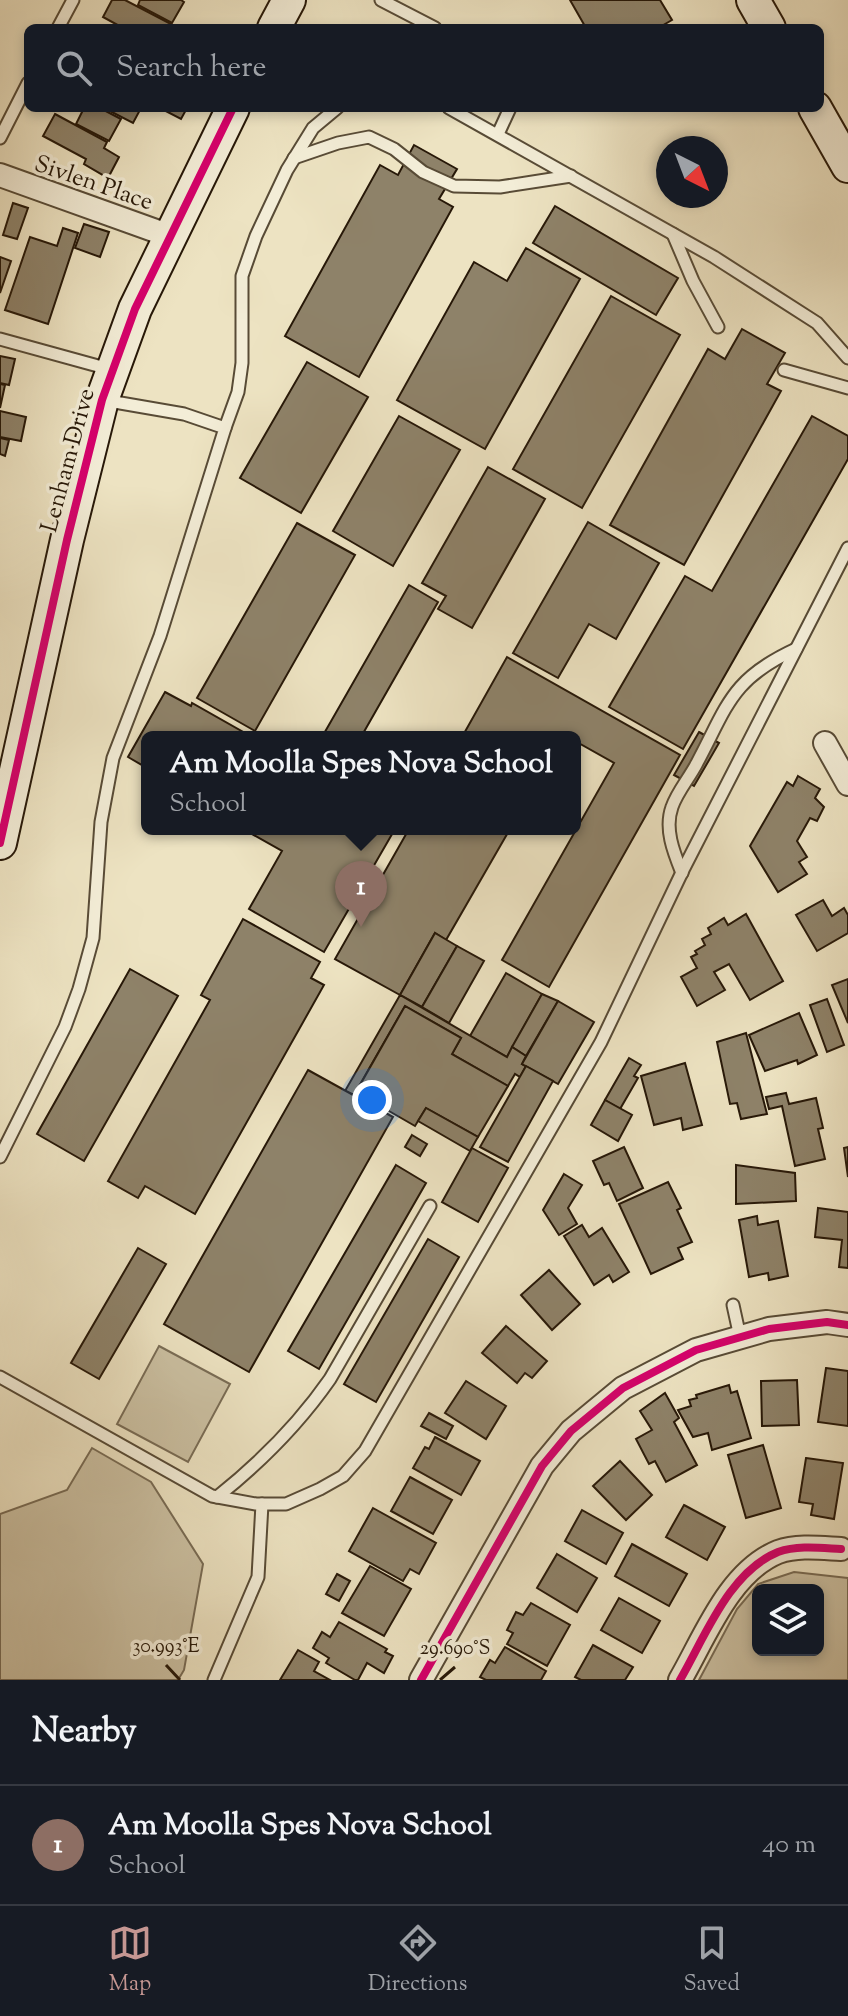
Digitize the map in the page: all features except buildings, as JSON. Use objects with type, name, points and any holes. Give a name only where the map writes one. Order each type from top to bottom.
[{"type":"street","points":[[276,24],[289,0]]},
{"type":"street","points":[[753,0],[767,24]]},
{"type":"street","name":"Lenham Drive","points":[[0,843],[67,540],[102,400],[135,309],[231,112]]},
{"type":"street","points":[[817,112],[848,166]]},
{"type":"street","name":"Sivlen Place","points":[[0,175],[170,236]]},
{"type":"street","points":[[825,743],[848,784]]},
{"type":"street","points":[[421,1680],[542,1466],[571,1431],[623,1388],[696,1350],[769,1329],[827,1322],[848,1325]]},
{"type":"street","points":[[680,1680],[724,1601],[752,1568],[779,1552],[805,1547],[841,1549]]},
{"type":"lane","points":[[60,24],[73,0]]},
{"type":"lane","points":[[381,0],[427,24]]},
{"type":"lane","points":[[0,138],[24,91]]},
{"type":"lane","points":[[0,1157],[65,1027],[79,989],[93,938],[101,822],[113,758],[160,636],[238,392],[242,363],[242,276],[256,236],[294,158],[313,128],[332,112]]},
{"type":"lane","points":[[457,112],[673,234],[817,323],[848,358]]},
{"type":"lane","points":[[498,134],[508,112]]},
{"type":"lane","points":[[294,158],[338,143],[369,137],[394,149],[423,172],[454,186],[500,187],[572,176]]},
{"type":"lane","points":[[673,234],[693,281],[718,327]]},
{"type":"lane","points":[[0,339],[113,370]]},
{"type":"lane","points":[[784,370],[848,388]]},
{"type":"lane","points":[[102,400],[184,414],[225,428]]},
{"type":"lane","points":[[0,1377],[217,1497],[262,1504],[286,1504],[343,1476],[365,1451],[601,1042],[682,873],[848,548]]},
{"type":"lane","points":[[682,873],[670,844],[671,808],[742,682],[767,662],[796,649]]},
{"type":"lane","points":[[217,1497],[260,1463],[311,1406],[330,1379],[430,1206]]},
{"type":"lane","points":[[733,1305],[740,1337]]},
{"type":"lane","points":[[214,1680],[258,1577],[262,1504]]},
{"type":"shaded area","points":[[159,1346],[230,1384],[188,1462],[117,1424]]},
{"type":"shaded area","points":[[92,1448],[151,1482],[203,1564],[184,1670],[178,1680],[0,1680],[0,1514],[67,1490]]},
{"type":"shaded area","points":[[794,1572],[848,1578],[848,1680],[699,1680],[737,1609],[752,1591],[752,1656],[824,1656],[824,1584],[758,1584]]},
{"type":"cycle path","points":[[0,843],[67,540],[102,400],[135,309],[231,112]]},
{"type":"cycle path","points":[[421,1680],[542,1466],[571,1431],[623,1388],[696,1350],[769,1329],[827,1322],[848,1325]]},
{"type":"cycle path","points":[[680,1680],[720,1607],[746,1574],[761,1561],[793,1548],[841,1549]]},
{"type":"place","name":"Am Moolla Spes Nova School","points":[[361,927]]}]
